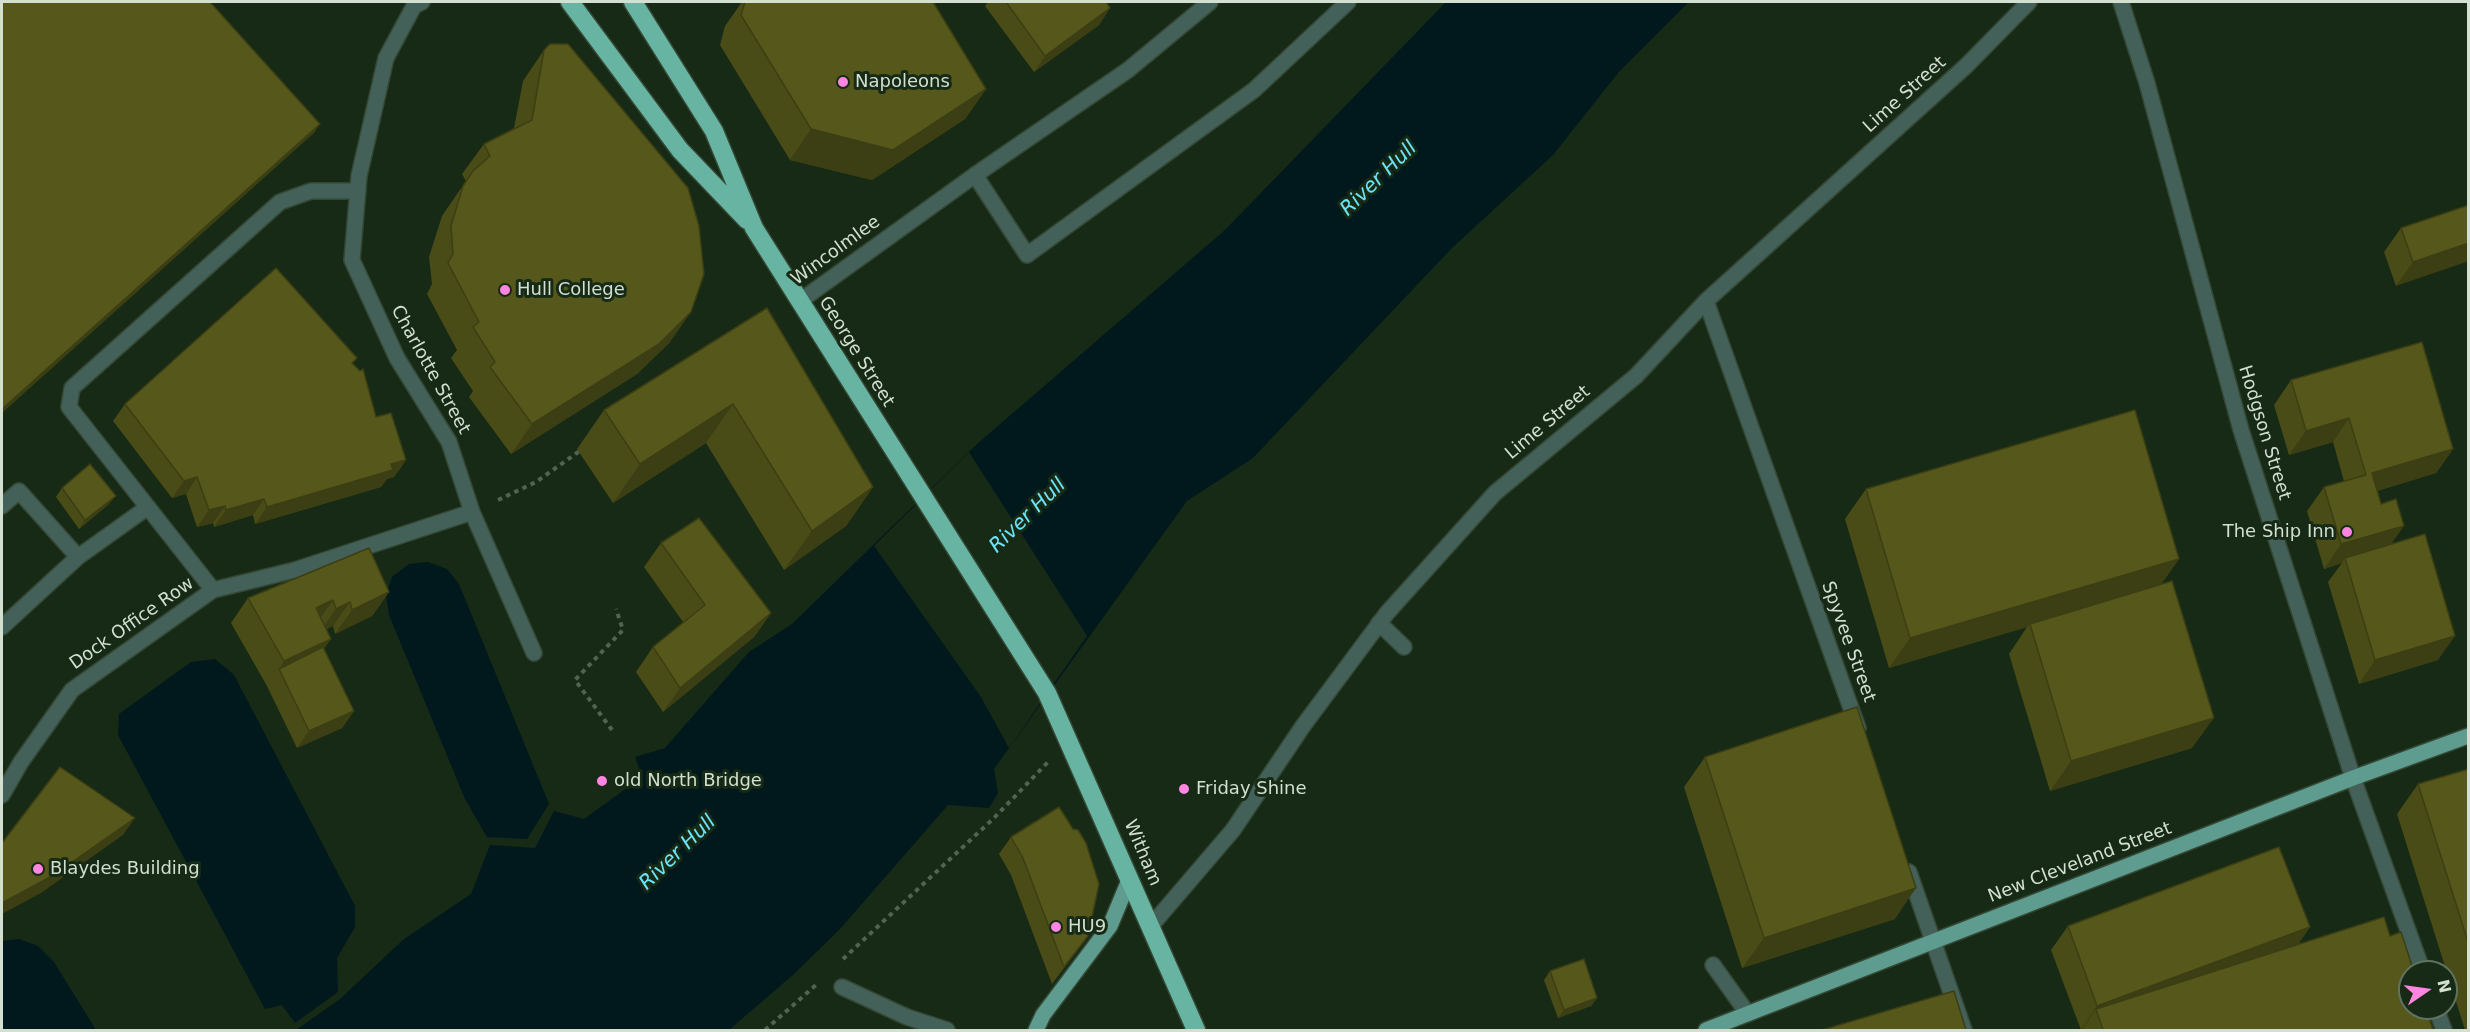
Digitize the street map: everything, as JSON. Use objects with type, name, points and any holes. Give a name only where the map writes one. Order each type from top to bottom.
[{"type":"highway","name":"George Street","points":[[570,2],[680,150],[754,228]]},
{"type":"highway","name":"George Street","points":[[633,2],[714,131],[754,228],[922,498],[1047,693]]},
{"type":"highway","name":"Witham","points":[[1047,693],[1071,742],[1196,1030]]},
{"type":"main road","name":"New Cleveland Street","points":[[1706,1030],[2353,778],[2469,736]]},
{"type":"main road","points":[[1036,1030],[1042,1015],[1110,926],[1130,878]]},
{"type":"street","name":"Wincolmlee","points":[[800,301],[975,175],[1128,70],[1210,2]]},
{"type":"street","points":[[975,175],[1027,255],[1254,90],[1348,2]]},
{"type":"street","name":"Lime Street","points":[[1150,927],[1233,830],[1303,726],[1379,623],[1495,493],[1635,376],[1706,301],[1966,66],[2029,2]]},
{"type":"street","name":"Hodgson Street","points":[[2121,2],[2146,83],[2241,430],[2353,778],[2419,960]]},
{"type":"street","name":"Charlotte Street","points":[[416,3],[386,58],[358,191],[352,260],[397,358],[449,442],[472,512],[534,652]]},
{"type":"street","points":[[213,590],[69,407],[72,388],[280,202],[311,191],[358,191]]},
{"type":"street","name":"Spyvee Street","points":[[1706,301],[1861,739]]},
{"type":"street","points":[[2,507],[19,491],[78,557]]},
{"type":"street","points":[[2,627],[78,557],[148,507]]},
{"type":"street","name":"Dock Office Row","points":[[2,795],[21,762],[72,690],[213,590],[295,570],[472,512]]},
{"type":"street","points":[[1379,623],[1404,647]]},
{"type":"street","points":[[1905,862],[1964,1030]]},
{"type":"street","points":[[1713,965],[1748,1014]]},
{"type":"street","points":[[842,987],[907,1017],[947,1030]]},
{"type":"path","points":[[472,512],[536,482],[591,443]]},
{"type":"path","points":[[612,730],[575,680],[623,630],[616,609]]},
{"type":"path","points":[[839,963],[1071,742]]},
{"type":"path","points":[[765,1030],[823,978]]},
{"type":"water","name":"River Hull","points":[[1446,2],[1689,2],[1618,73],[1553,155],[1452,248],[1253,458],[1187,501],[994,769],[998,793],[989,808],[948,805],[840,929],[794,974],[729,1030],[296,1030],[340,999],[404,939],[471,894],[490,845],[535,848],[554,811],[584,819],[642,777],[635,757],[665,748],[749,652],[792,624],[977,444],[1225,230]]},
{"type":"water","points":[[428,562],[447,569],[459,584],[549,804],[527,839],[487,837],[465,799],[389,615],[386,595],[392,577],[409,564]]},
{"type":"water","points":[[215,659],[234,675],[355,906],[355,927],[337,958],[338,992],[295,1023],[282,1005],[265,1009],[118,735],[119,714],[191,662]]},
{"type":"water","points":[[19,939],[38,946],[54,962],[96,1030],[2,1030],[2,941]]},
{"type":"pier","points":[[969,452],[1087,636],[1009,748],[981,697],[874,546]]},
{"type":"building","points":[[2,2],[210,2],[320,124],[2,409]]},
{"type":"building","name":"Napoleons","points":[[745,2],[933,2],[986,89],[893,150],[811,129],[741,15]]},
{"type":"building","points":[[1006,2],[1106,2],[1110,8],[1045,56]]},
{"type":"building","points":[[550,44],[568,44],[688,188],[699,226],[704,274],[691,312],[659,344],[532,424],[490,367],[495,362],[473,327],[479,322],[448,263],[453,254],[451,226],[463,186],[473,171],[490,156],[484,144],[532,120],[544,50]]},
{"type":"building","points":[[2469,205],[2469,243],[2413,262],[2401,228]]},
{"type":"building","points":[[276,268],[357,358],[352,363],[360,371],[363,369],[376,417],[391,413],[406,460],[391,464],[393,470],[267,507],[264,499],[226,510],[225,506],[209,510],[197,477],[184,481],[125,404]]},
{"type":"building","points":[[767,308],[873,487],[812,531],[733,404],[640,464],[604,410]]},
{"type":"building","points":[[2422,342],[2453,449],[2372,473],[2381,504],[2396,499],[2404,526],[2341,544],[2324,487],[2366,475],[2349,418],[2306,431],[2291,380]]},
{"type":"building","points":[[2135,410],[2179,559],[1910,638],[1866,489]]},
{"type":"building","points":[[90,464],[116,496],[85,520],[62,488]]},
{"type":"building","points":[[699,518],[771,613],[680,688],[653,647],[705,605],[661,543]]},
{"type":"building","points":[[2425,534],[2455,636],[2375,660],[2345,558]]},
{"type":"building","points":[[369,548],[389,592],[352,610],[350,602],[336,609],[333,600],[316,608],[331,639],[284,661],[248,598]]},
{"type":"building","points":[[2172,581],[2214,718],[2071,761],[2030,624]]},
{"type":"building","points":[[323,647],[354,711],[309,731],[279,669]]},
{"type":"building","points":[[1857,707],[1916,888],[1764,938],[1705,757]]},
{"type":"building","name":"Blaydes Building","points":[[60,767],[135,818],[52,876],[2,903],[2,843]]},
{"type":"building","points":[[2469,769],[2469,945],[2418,784]]},
{"type":"building","name":"HU9","points":[[1059,807],[1073,829],[1078,830],[1086,843],[1099,884],[1088,936],[1064,967],[1023,858],[1011,837]]},
{"type":"building","points":[[2279,847],[2310,927],[2097,1006],[2068,926]]},
{"type":"building","points":[[2384,917],[2390,936],[2401,932],[2410,960],[2398,960],[2398,1020],[2430,1020],[2433,1030],[2103,1030],[2096,1009]]},
{"type":"building","points":[[1584,959],[1597,998],[1564,1010],[1550,971]]},
{"type":"building","points":[[1954,991],[1966,1030],[1822,1030]]},
{"type":"place","name":"Napoleons","points":[[843,82]]},
{"type":"place","name":"Hull College","points":[[505,290]]},
{"type":"place","name":"The Ship Inn","points":[[2347,532]]},
{"type":"place","name":"old North Bridge","points":[[602,781]]},
{"type":"place","name":"Friday Shine","points":[[1184,789]]},
{"type":"place","name":"Blaydes Building","points":[[38,869]]},
{"type":"place","name":"HU9","points":[[1056,927]]}]
